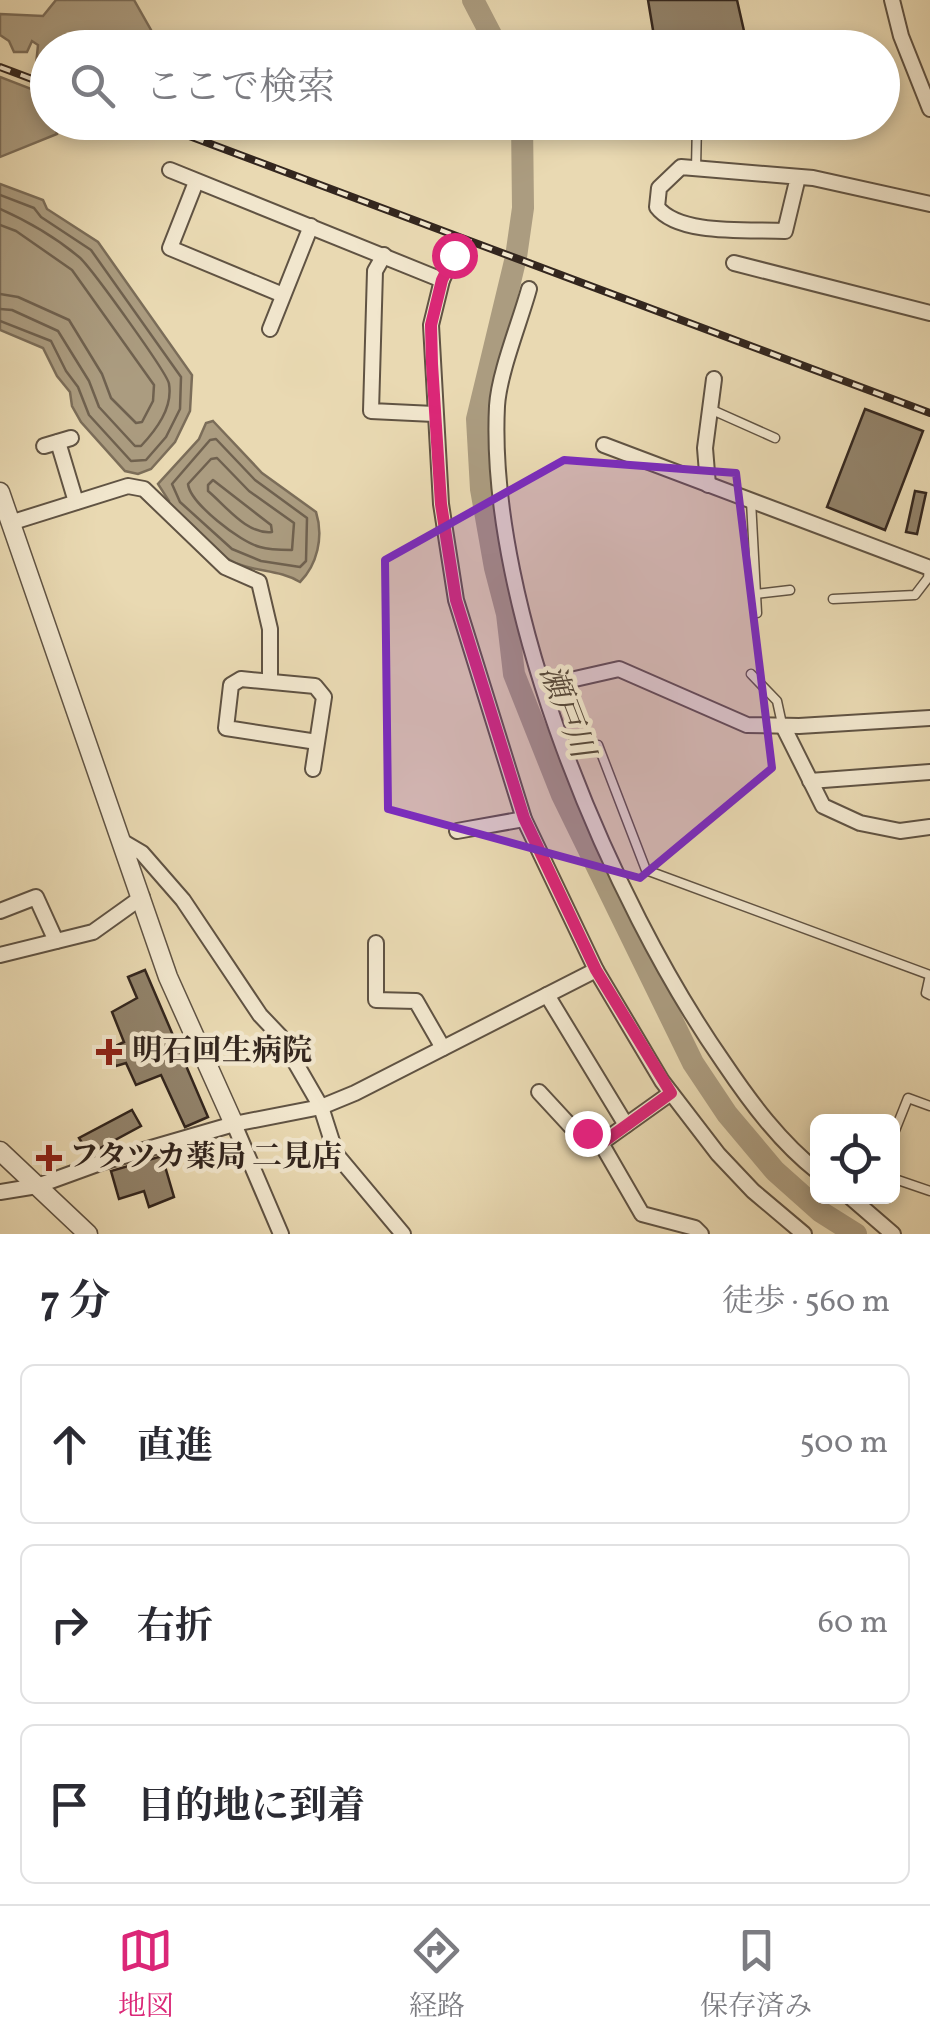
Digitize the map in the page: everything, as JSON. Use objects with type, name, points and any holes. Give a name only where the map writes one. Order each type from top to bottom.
[{"type":"street","points":[[892,0],[900,30]]},
{"type":"street","points":[[900,32],[929,105]]},
{"type":"street","points":[[798,176],[786,231],[694,227],[666,219],[657,207],[659,188],[681,167],[798,176],[930,204]]},
{"type":"street","points":[[170,170],[442,280]]},
{"type":"street","points":[[196,182],[170,248],[283,295]]},
{"type":"street","points":[[270,330],[311,226]]},
{"type":"street","points":[[384,255],[375,271],[371,412],[434,414]]},
{"type":"street","points":[[454,255],[442,280],[431,325],[441,504],[456,600],[524,818],[596,970],[671,1093],[741,1178],[804,1234]]},
{"type":"street","points":[[734,264],[930,313]]},
{"type":"street","points":[[529,289],[497,402],[498,464],[514,576],[544,686],[610,860],[663,967],[701,1030],[766,1121],[810,1164]]},
{"type":"street","points":[[708,484],[705,448],[714,379]]},
{"type":"street","points":[[58,442],[76,502]]},
{"type":"street","points":[[604,445],[930,566]]},
{"type":"street","points":[[10,523],[128,486],[144,489],[226,568],[259,582],[270,629],[270,681]]},
{"type":"street","points":[[0,492],[168,977],[281,1234]]},
{"type":"street","points":[[544,686],[619,669],[747,725],[930,718]]},
{"type":"street","points":[[313,768],[317,742],[324,696],[314,686],[240,678],[232,685],[226,728],[317,742]]},
{"type":"street","points":[[782,726],[823,806],[860,823],[900,831],[930,827]]},
{"type":"street","points":[[810,781],[930,772]]},
{"type":"street","points":[[457,831],[524,818]]},
{"type":"street","points":[[124,843],[142,853],[183,900],[260,1015],[280,1036],[321,1107],[336,1154],[402,1234]]},
{"type":"street","points":[[1,907],[36,897],[56,941]]},
{"type":"street","points":[[0,955],[93,932],[142,897]]},
{"type":"street","points":[[376,943],[376,1000],[416,1001],[443,1048]]},
{"type":"street","points":[[0,1192],[37,1186],[103,1162],[234,1124],[321,1107],[596,970]]},
{"type":"street","points":[[547,995],[626,1125]]},
{"type":"street","points":[[539,1092],[575,1131],[587,1133],[602,1143],[642,1214],[695,1228],[701,1234]]},
{"type":"street","points":[[602,1143],[671,1093]]},
{"type":"street","points":[[0,1151],[88,1234]]},
{"type":"street","points":[[859,1204],[893,1234]]},
{"type":"lane","points":[[696,168],[697,140]]},
{"type":"lane","points":[[710,408],[775,438]]},
{"type":"lane","points":[[752,501],[756,612]]},
{"type":"lane","points":[[833,598],[915,594],[928,578],[930,566]]},
{"type":"lane","points":[[756,594],[790,590]]},
{"type":"lane","points":[[751,674],[777,701],[782,726]]},
{"type":"lane","points":[[598,745],[646,870],[930,975],[926,993],[930,995]]},
{"type":"lane","points":[[900,1118],[908,1098],[930,1106]]},
{"type":"lane","points":[[900,1181],[930,1190]]},
{"type":"highlighted area","points":[[564,460],[736,473],[772,768],[640,878],[388,809],[385,560]]},
{"type":"water","points":[[56,0],[134,0],[151,30],[30,30],[27,52],[14,52],[9,41],[0,35],[0,14],[43,16]]},
{"type":"water","points":[[0,77],[30,88],[30,140],[42,140],[0,157]]},
{"type":"water","points":[[0,184],[43,200],[47,209],[98,242],[192,375],[190,411],[175,442],[151,469],[138,474],[125,471],[81,422],[70,392],[43,348],[0,330]]},
{"type":"water","points":[[213,421],[262,473],[316,512],[317,550],[300,582],[226,558],[167,505],[169,501],[158,484],[199,439],[206,423]]},
{"type":"building","points":[[648,0],[737,0],[744,30],[653,30]]},
{"type":"building","points":[[865,409],[923,431],[885,530],[827,507]]},
{"type":"building","points":[[915,491],[926,493],[917,534],[906,532]]},
{"type":"building","points":[[145,970],[208,1117],[185,1127],[161,1075],[136,1085],[126,1063],[116,1066],[107,1050],[124,1042],[112,1012],[137,998],[128,977]]},
{"type":"building","points":[[132,1110],[141,1126],[89,1154],[79,1138]]},
{"type":"building","points":[[162,1156],[174,1197],[149,1207],[144,1191],[119,1199],[111,1171]]},
{"type":"waterway","name":"瀬戸川","points":[[473,0],[489,30]]},
{"type":"waterway","name":"瀬戸川","points":[[522,140],[523,208],[516,257],[477,419],[481,489],[507,614],[514,674],[562,795],[693,1063],[727,1114],[775,1171],[821,1212],[856,1234]]},
{"type":"railway","points":[[0,67],[30,78]]},
{"type":"railway","points":[[200,140],[930,413]]},
{"type":"place","name":"明石回生病院","points":[[109,1052]]},
{"type":"place","name":"フタツカ薬局 二見店","points":[[49,1158]]},
{"type":"route","points":[[454,255],[442,280],[431,325],[441,504],[456,600],[524,818],[596,970],[671,1093],[602,1143],[587,1133]]}]
